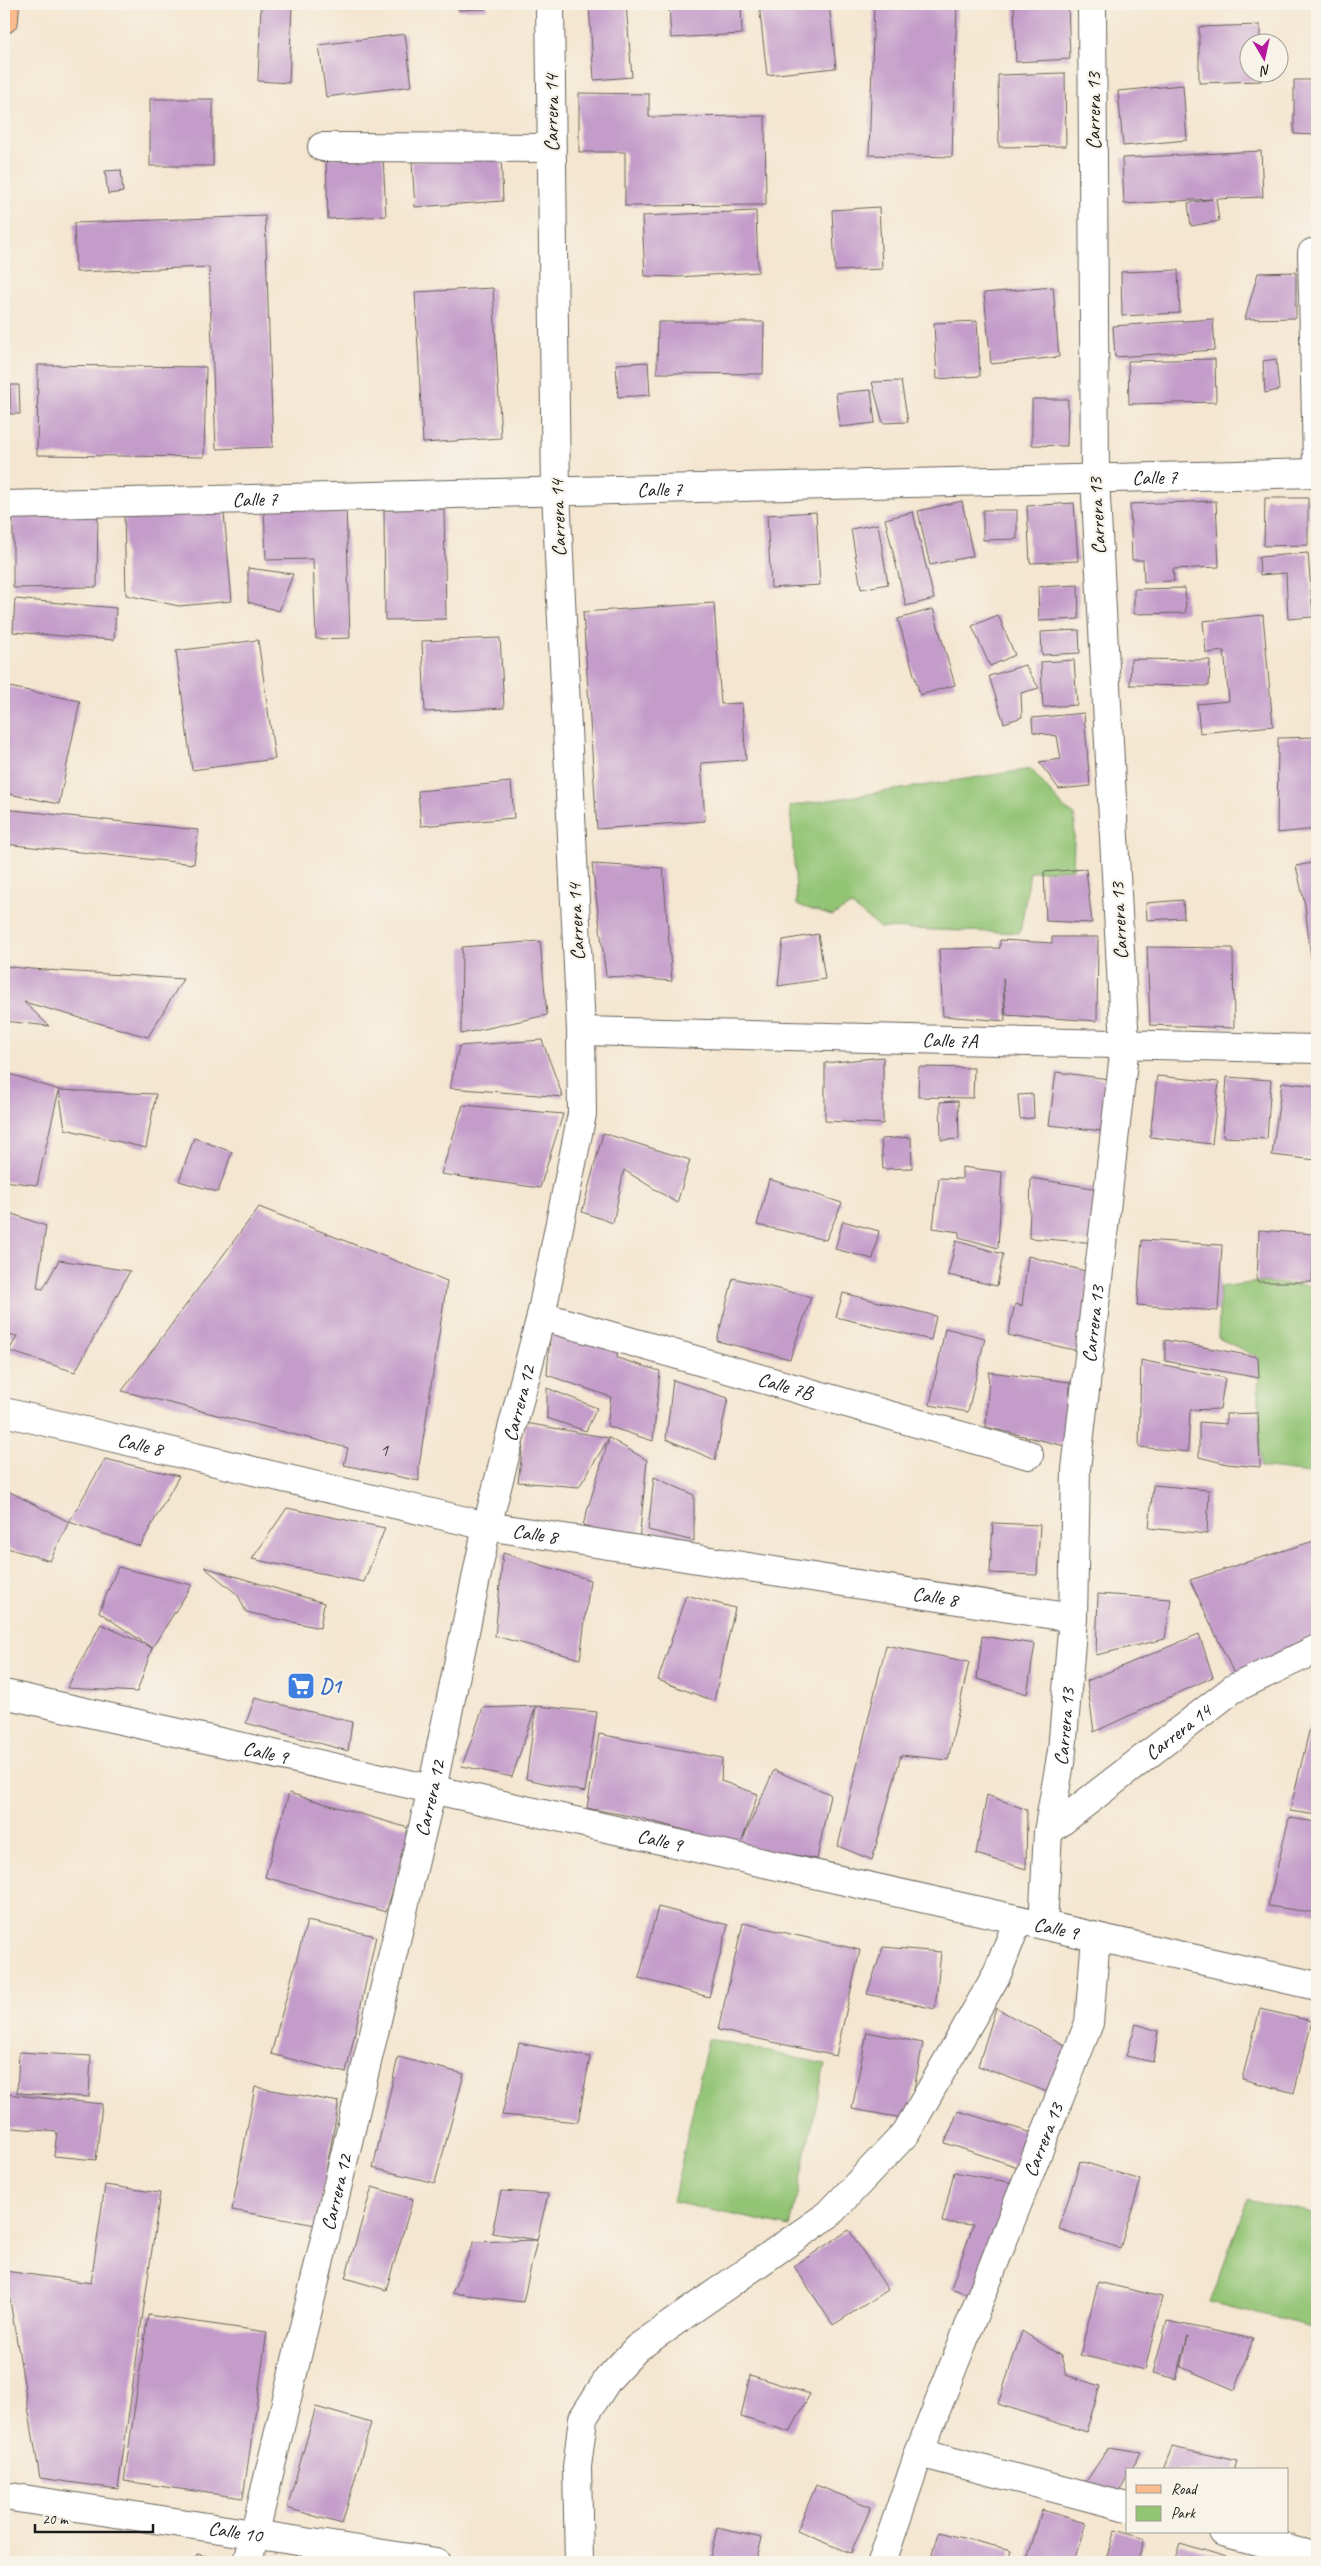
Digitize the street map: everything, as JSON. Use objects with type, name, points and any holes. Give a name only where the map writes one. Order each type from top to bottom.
[{"type":"main road","points":[[4,20],[5,4]]},
{"type":"street","name":"Carrera 14","points":[[550,4],[556,491],[581,1031]]},
{"type":"street","name":"Carrera 13","points":[[882,2562],[919,2453],[1089,2023],[1096,1937],[1043,1925],[1048,1832],[1062,1751],[1073,1618],[1076,1469],[1125,1045],[1095,478],[1092,4]]},
{"type":"street","points":[[322,147],[551,148]]},
{"type":"street","points":[[1312,253],[1317,461]]},
{"type":"street","name":"Calle 7","points":[[4,505],[1317,473]]},
{"type":"street","name":"Calle 7A","points":[[581,1031],[1317,1049]]},
{"type":"street","name":"Carrera 12","points":[[248,2562],[432,1789],[487,1526],[541,1316],[582,1114],[581,1031]]},
{"type":"street","name":"Calle 7B","points":[[541,1316],[1029,1456]]},
{"type":"street","name":"Calle 8","points":[[4,1412],[487,1526],[1073,1618]]},
{"type":"street","name":"Carrera 14","points":[[1048,1832],[1232,1689],[1317,1650]]},
{"type":"street","name":"Calle 9","points":[[4,1694],[1317,1986]]},
{"type":"street","points":[[578,2562],[578,2467],[583,2418],[608,2379],[637,2348],[829,2214],[906,2133],[997,1974],[1018,1920]]},
{"type":"street","points":[[919,2453],[1126,2507]]},
{"type":"street","name":"Calle 10","points":[[4,2496],[255,2536],[436,2562]]},
{"type":"street","points":[[1231,2534],[1317,2557]]},
{"type":"green space","points":[[1031,769],[1064,808],[1075,815],[1073,869],[1030,872],[1020,933],[880,928],[851,905],[832,916],[797,905],[790,806]]},
{"type":"green space","points":[[1257,1282],[1317,1286],[1317,1474],[1260,1467],[1258,1357],[1218,1338],[1220,1287]]},
{"type":"green space","points":[[708,2039],[825,2064],[790,2227],[673,2202]]},
{"type":"green space","points":[[1248,2198],[1317,2214],[1317,2328],[1210,2303]]},
{"type":"building","points":[[261,4],[292,4],[289,83],[258,81]]},
{"type":"building","points":[[458,4],[487,4],[487,9],[458,10]]},
{"type":"building","points":[[589,4],[626,4],[632,77],[594,80]]},
{"type":"building","points":[[669,4],[741,4],[742,34],[671,38]]},
{"type":"building","points":[[759,4],[829,4],[836,68],[767,75]]},
{"type":"building","points":[[874,4],[957,4],[952,157],[869,155]]},
{"type":"building","points":[[1014,4],[1068,4],[1070,59],[1016,62]]},
{"type":"building","points":[[1260,25],[1260,32],[1238,32],[1238,82],[1199,83],[1199,27]]},
{"type":"building","points":[[405,34],[412,86],[326,97],[319,45]]},
{"type":"building","points":[[1065,73],[1066,146],[999,147],[998,75]]},
{"type":"building","points":[[1294,80],[1317,80],[1317,135],[1294,134]]},
{"type":"building","points":[[1183,85],[1187,140],[1123,146],[1118,91]]},
{"type":"building","points":[[579,93],[649,94],[649,117],[765,116],[766,205],[625,206],[625,152],[579,152]]},
{"type":"building","points":[[150,99],[213,99],[213,166],[150,166]]},
{"type":"building","points":[[1261,151],[1263,197],[1216,199],[1219,221],[1191,226],[1188,203],[1212,199],[1124,204],[1122,158]]},
{"type":"building","points":[[383,155],[386,216],[328,219],[326,158]]},
{"type":"building","points":[[501,156],[503,201],[415,207],[412,162]]},
{"type":"building","points":[[121,170],[123,192],[108,194],[105,171]]},
{"type":"building","points":[[879,207],[882,269],[835,271],[832,210]]},
{"type":"building","points":[[756,211],[758,272],[678,277],[645,276],[642,216]]},
{"type":"building","points":[[265,216],[273,447],[216,449],[209,267],[76,272],[74,223]]},
{"type":"building","points":[[1178,270],[1180,313],[1122,316],[1121,272]]},
{"type":"building","points":[[1296,272],[1296,318],[1245,319],[1258,273]]},
{"type":"building","points":[[1053,287],[1059,357],[991,364],[984,293]]},
{"type":"building","points":[[493,288],[501,438],[423,443],[415,292]]},
{"type":"building","points":[[1213,319],[1215,350],[1115,357],[1113,326]]},
{"type":"building","points":[[977,321],[980,376],[937,379],[934,323]]},
{"type":"building","points":[[658,322],[764,322],[763,374],[657,373]]},
{"type":"building","points":[[1215,359],[1216,402],[1129,404],[1128,361]]},
{"type":"building","points":[[1276,359],[1279,390],[1265,393],[1263,361]]},
{"type":"building","points":[[648,362],[650,395],[618,397],[616,364]]},
{"type":"building","points":[[38,365],[206,367],[204,457],[37,455]]},
{"type":"building","points":[[901,381],[908,422],[883,423],[872,382]]},
{"type":"building","points":[[10,385],[19,385],[20,414],[10,414]]},
{"type":"building","points":[[871,390],[875,423],[840,427],[836,393]]},
{"type":"building","points":[[1032,399],[1068,399],[1067,446],[1032,445]]},
{"type":"building","points":[[1265,498],[1308,498],[1308,545],[1264,546]]},
{"type":"building","points":[[962,501],[973,556],[930,565],[918,511]]},
{"type":"building","points":[[1216,501],[1219,567],[1173,569],[1174,581],[1144,582],[1143,560],[1132,560],[1130,504]]},
{"type":"building","points":[[1074,503],[1078,561],[1030,563],[1027,506]]},
{"type":"building","points":[[346,504],[350,638],[316,639],[313,559],[266,560],[264,507]]},
{"type":"building","points":[[13,507],[98,508],[97,587],[13,588]]},
{"type":"building","points":[[444,509],[446,619],[385,620],[384,510]]},
{"type":"building","points":[[983,510],[1017,510],[1017,539],[983,540]]},
{"type":"building","points":[[816,512],[820,585],[771,588],[767,515]]},
{"type":"building","points":[[913,512],[934,599],[906,606],[885,519]]},
{"type":"building","points":[[124,513],[224,513],[232,601],[179,606],[126,595]]},
{"type":"building","points":[[878,524],[888,584],[861,589],[851,529]]},
{"type":"building","points":[[1308,553],[1313,617],[1288,619],[1286,573],[1260,575],[1259,557]]},
{"type":"building","points":[[248,568],[293,574],[279,611],[248,602]]},
{"type":"building","points":[[1078,585],[1079,619],[1039,621],[1038,587]]},
{"type":"building","points":[[1185,588],[1186,613],[1134,614],[1134,589]]},
{"type":"building","points":[[15,599],[116,608],[114,640],[13,632]]},
{"type":"building","points":[[714,603],[721,704],[742,703],[746,760],[701,763],[705,821],[597,829],[583,612]]},
{"type":"building","points":[[933,609],[955,685],[920,695],[898,619]]},
{"type":"building","points":[[998,615],[1015,655],[990,666],[972,626]]},
{"type":"building","points":[[1263,615],[1273,726],[1200,733],[1197,704],[1229,701],[1224,651],[1206,653],[1203,621]]},
{"type":"building","points":[[1079,630],[1080,653],[1042,655],[1041,632]]},
{"type":"building","points":[[500,638],[504,708],[425,712],[422,641]]},
{"type":"building","points":[[258,640],[275,759],[192,770],[176,651]]},
{"type":"building","points":[[1131,659],[1210,660],[1209,686],[1130,685]]},
{"type":"building","points":[[1074,660],[1077,705],[1043,707],[1041,662]]},
{"type":"building","points":[[1025,665],[1039,688],[1021,693],[1022,717],[1004,723],[989,676]]},
{"type":"building","points":[[4,686],[80,701],[59,804],[4,793]]},
{"type":"building","points":[[1084,713],[1090,786],[1059,789],[1039,762],[1061,759],[1057,736],[1033,732],[1032,718]]},
{"type":"building","points":[[1317,737],[1317,829],[1277,833],[1278,738]]},
{"type":"building","points":[[511,782],[514,818],[421,826],[418,791]]},
{"type":"building","points":[[4,809],[198,830],[194,864],[4,844]]},
{"type":"building","points":[[1317,862],[1317,957],[1311,958],[1305,905],[1296,866]]},
{"type":"building","points":[[592,864],[663,868],[672,981],[606,976]]},
{"type":"building","points":[[1086,869],[1092,923],[1046,921],[1044,872]]},
{"type":"building","points":[[1183,900],[1184,918],[1147,920],[1146,903]]},
{"type":"building","points":[[818,934],[825,979],[778,986],[783,940]]},
{"type":"building","points":[[1052,937],[1098,937],[1097,1021],[1006,1015],[1003,978],[1005,1021],[943,1016],[939,949],[1000,948],[1000,940],[1052,943]]},
{"type":"building","points":[[540,941],[547,1015],[461,1034],[462,947]]},
{"type":"building","points":[[1147,947],[1233,948],[1234,1028],[1150,1025]]},
{"type":"building","points":[[4,966],[183,979],[148,1037],[24,1002],[49,1026],[4,1021]]},
{"type":"building","points":[[1314,999],[1317,999],[1317,1024],[1315,1024]]},
{"type":"building","points":[[542,1040],[563,1097],[450,1088],[459,1046]]},
{"type":"building","points":[[883,1057],[883,1124],[825,1121],[825,1063]]},
{"type":"building","points":[[919,1067],[974,1068],[973,1098],[918,1097]]},
{"type":"building","points":[[4,1072],[59,1090],[37,1185],[4,1181]]},
{"type":"building","points":[[1056,1072],[1109,1079],[1103,1131],[1049,1125]]},
{"type":"building","points":[[1157,1076],[1219,1082],[1212,1144],[1150,1137]]},
{"type":"building","points":[[1227,1077],[1271,1080],[1267,1139],[1223,1137]]},
{"type":"building","points":[[1282,1082],[1317,1086],[1316,1160],[1272,1155]]},
{"type":"building","points":[[59,1090],[156,1094],[146,1148],[65,1129]]},
{"type":"building","points":[[1033,1094],[1034,1118],[1020,1119],[1018,1095]]},
{"type":"building","points":[[958,1101],[959,1139],[941,1140],[940,1102]]},
{"type":"building","points":[[463,1105],[563,1114],[540,1188],[441,1174]]},
{"type":"building","points":[[603,1133],[690,1160],[677,1203],[624,1170],[613,1223],[582,1212]]},
{"type":"building","points":[[911,1137],[912,1168],[883,1169],[881,1139]]},
{"type":"building","points":[[194,1138],[232,1152],[218,1192],[179,1181]]},
{"type":"building","points":[[962,1167],[1002,1172],[998,1248],[959,1237],[959,1232],[933,1228],[939,1178],[962,1179]]},
{"type":"building","points":[[1031,1178],[1099,1189],[1099,1243],[1029,1238]]},
{"type":"building","points":[[769,1179],[842,1203],[826,1240],[757,1225]]},
{"type":"building","points":[[259,1207],[447,1281],[419,1466],[419,1481],[344,1465],[348,1448],[122,1391]]},
{"type":"building","points":[[4,1211],[46,1226],[37,1288],[43,1289],[59,1260],[130,1271],[75,1372],[9,1351],[17,1336],[4,1335]]},
{"type":"building","points":[[843,1221],[879,1231],[873,1259],[835,1249]]},
{"type":"building","points":[[1259,1230],[1314,1234],[1312,1282],[1257,1282]]},
{"type":"building","points":[[1142,1240],[1222,1245],[1218,1311],[1137,1305]]},
{"type":"building","points":[[956,1241],[1003,1254],[997,1286],[948,1275]]},
{"type":"building","points":[[1028,1256],[1089,1272],[1083,1352],[1008,1335],[1015,1304],[1022,1306]]},
{"type":"building","points":[[733,1278],[811,1297],[790,1359],[717,1341]]},
{"type":"building","points":[[843,1293],[936,1316],[931,1340],[836,1317]]},
{"type":"building","points":[[551,1325],[619,1348],[617,1358],[660,1371],[653,1441],[607,1426],[611,1397],[547,1375]]},
{"type":"building","points":[[945,1328],[985,1338],[968,1412],[930,1405]]},
{"type":"building","points":[[1165,1340],[1258,1357],[1259,1378],[1165,1361]]},
{"type":"building","points":[[1141,1360],[1225,1378],[1220,1409],[1190,1410],[1188,1452],[1139,1447]]},
{"type":"building","points":[[989,1372],[1070,1382],[1069,1447],[986,1427]]},
{"type":"building","points":[[673,1380],[728,1398],[715,1460],[666,1439]]},
{"type":"building","points":[[547,1388],[597,1408],[586,1431],[547,1418]]},
{"type":"building","points":[[1258,1413],[1260,1467],[1227,1464],[1199,1457],[1199,1422],[1226,1424],[1226,1414]]},
{"type":"building","points":[[526,1423],[609,1438],[579,1487],[518,1482]]},
{"type":"building","points":[[609,1438],[647,1460],[639,1542],[583,1525]]},
{"type":"building","points":[[105,1459],[179,1476],[140,1546],[69,1522]]},
{"type":"building","points":[[654,1477],[694,1495],[694,1541],[648,1530]]},
{"type":"building","points":[[1153,1485],[1209,1490],[1207,1534],[1149,1528]]},
{"type":"building","points":[[4,1489],[69,1522],[50,1561],[4,1547]]},
{"type":"building","points":[[287,1508],[385,1528],[364,1582],[252,1559]]},
{"type":"building","points":[[993,1523],[1040,1525],[1037,1575],[990,1573]]},
{"type":"building","points":[[1317,1540],[1317,1641],[1236,1678],[1190,1580]]},
{"type":"building","points":[[503,1553],[590,1580],[580,1659],[495,1636]]},
{"type":"building","points":[[118,1567],[192,1585],[152,1648],[99,1612]]},
{"type":"building","points":[[204,1567],[324,1603],[320,1628],[246,1612],[238,1595]]},
{"type":"building","points":[[1098,1594],[1171,1599],[1165,1639],[1096,1655]]},
{"type":"building","points":[[686,1595],[735,1608],[714,1701],[658,1680]]},
{"type":"building","points":[[101,1624],[152,1648],[137,1692],[67,1688]]},
{"type":"building","points":[[1199,1634],[1213,1677],[1094,1732],[1087,1681]]},
{"type":"building","points":[[982,1636],[1035,1644],[1027,1694],[977,1679]]},
{"type":"building","points":[[886,1645],[969,1662],[948,1760],[901,1755],[872,1860],[838,1846]]},
{"type":"building","points":[[255,1698],[352,1722],[348,1751],[246,1723]]},
{"type":"building","points":[[536,1706],[597,1712],[585,1792],[526,1779]]},
{"type":"building","points":[[536,1706],[512,1777],[462,1766],[483,1708]]},
{"type":"building","points":[[1311,1723],[1317,1724],[1317,1815],[1290,1811]]},
{"type":"building","points":[[599,1734],[722,1758],[721,1781],[758,1794],[742,1841],[774,1770],[830,1794],[817,1859],[740,1845],[640,1818],[587,1808]]},
{"type":"building","points":[[289,1793],[412,1829],[386,1912],[265,1877]]},
{"type":"building","points":[[987,1795],[1027,1810],[1026,1869],[976,1854]]},
{"type":"building","points":[[1289,1818],[1317,1822],[1317,1913],[1268,1906]]},
{"type":"building","points":[[658,1907],[728,1925],[709,1997],[639,1978]]},
{"type":"building","points":[[307,1921],[376,1936],[346,2073],[271,2054]]},
{"type":"building","points":[[743,1923],[860,1950],[836,2056],[718,2030]]},
{"type":"building","points":[[883,1947],[941,1952],[935,2009],[867,1994]]},
{"type":"building","points":[[996,2008],[1070,2048],[1053,2094],[978,2066]]},
{"type":"building","points":[[1260,2009],[1312,2021],[1294,2093],[1242,2079]]},
{"type":"building","points":[[1136,2024],[1158,2031],[1153,2062],[1126,2056]]},
{"type":"building","points":[[867,2032],[923,2043],[908,2119],[852,2109]]},
{"type":"building","points":[[519,2043],[590,2057],[578,2122],[502,2115]]},
{"type":"building","points":[[19,2052],[91,2056],[89,2097],[17,2093]]},
{"type":"building","points":[[398,2057],[464,2074],[435,2183],[373,2168]]},
{"type":"building","points":[[255,2087],[339,2102],[316,2225],[232,2210]]},
{"type":"building","points":[[6,2094],[102,2104],[96,2160],[54,2156],[57,2132],[4,2127]]},
{"type":"building","points":[[958,2111],[1036,2134],[1024,2169],[945,2143]]},
{"type":"building","points":[[1080,2161],[1141,2180],[1120,2248],[1059,2229]]},
{"type":"building","points":[[954,2172],[1019,2184],[977,2298],[951,2288],[973,2225],[942,2222]]},
{"type":"building","points":[[105,2185],[160,2193],[118,2489],[40,2478],[5,2271],[91,2283]]},
{"type":"building","points":[[372,2187],[413,2199],[386,2290],[345,2278]]},
{"type":"building","points":[[501,2191],[548,2194],[537,2240],[492,2233]]},
{"type":"building","points":[[849,2230],[888,2290],[833,2325],[794,2266]]},
{"type":"building","points":[[537,2240],[523,2302],[452,2293],[474,2242]]},
{"type":"building","points":[[1098,2282],[1162,2297],[1145,2370],[1080,2355]]},
{"type":"building","points":[[148,2315],[267,2332],[243,2498],[124,2481]]},
{"type":"building","points":[[1167,2321],[1253,2339],[1235,2390],[1181,2367],[1188,2336],[1176,2379],[1153,2373]]},
{"type":"building","points":[[1022,2331],[1061,2356],[1066,2375],[1100,2386],[1086,2432],[998,2404]]},
{"type":"building","points":[[750,2375],[810,2394],[790,2432],[741,2417]]},
{"type":"building","points":[[316,2407],[371,2423],[342,2524],[287,2508]]},
{"type":"building","points":[[1109,2447],[1141,2452],[1132,2468],[1126,2468],[1126,2479],[1118,2494],[1083,2486]]},
{"type":"building","points":[[1172,2447],[1237,2461],[1235,2468],[1164,2468]]},
{"type":"building","points":[[816,2485],[871,2507],[851,2553],[797,2531]]},
{"type":"building","points":[[1042,2510],[1086,2523],[1074,2562],[1035,2562],[1027,2560]]},
{"type":"building","points":[[717,2528],[762,2538],[756,2562],[709,2562]]},
{"type":"building","points":[[1115,2530],[1145,2539],[1137,2562],[1105,2562]]},
{"type":"building","points":[[939,2532],[1011,2550],[1008,2562],[931,2562]]},
{"type":"building","points":[[1180,2543],[1233,2559],[1232,2562],[1174,2562]]},
{"type":"building","points":[[197,2554],[229,2561],[229,2562],[195,2562]]},
{"type":"place","name":"D1","points":[[301,1686]]}]
